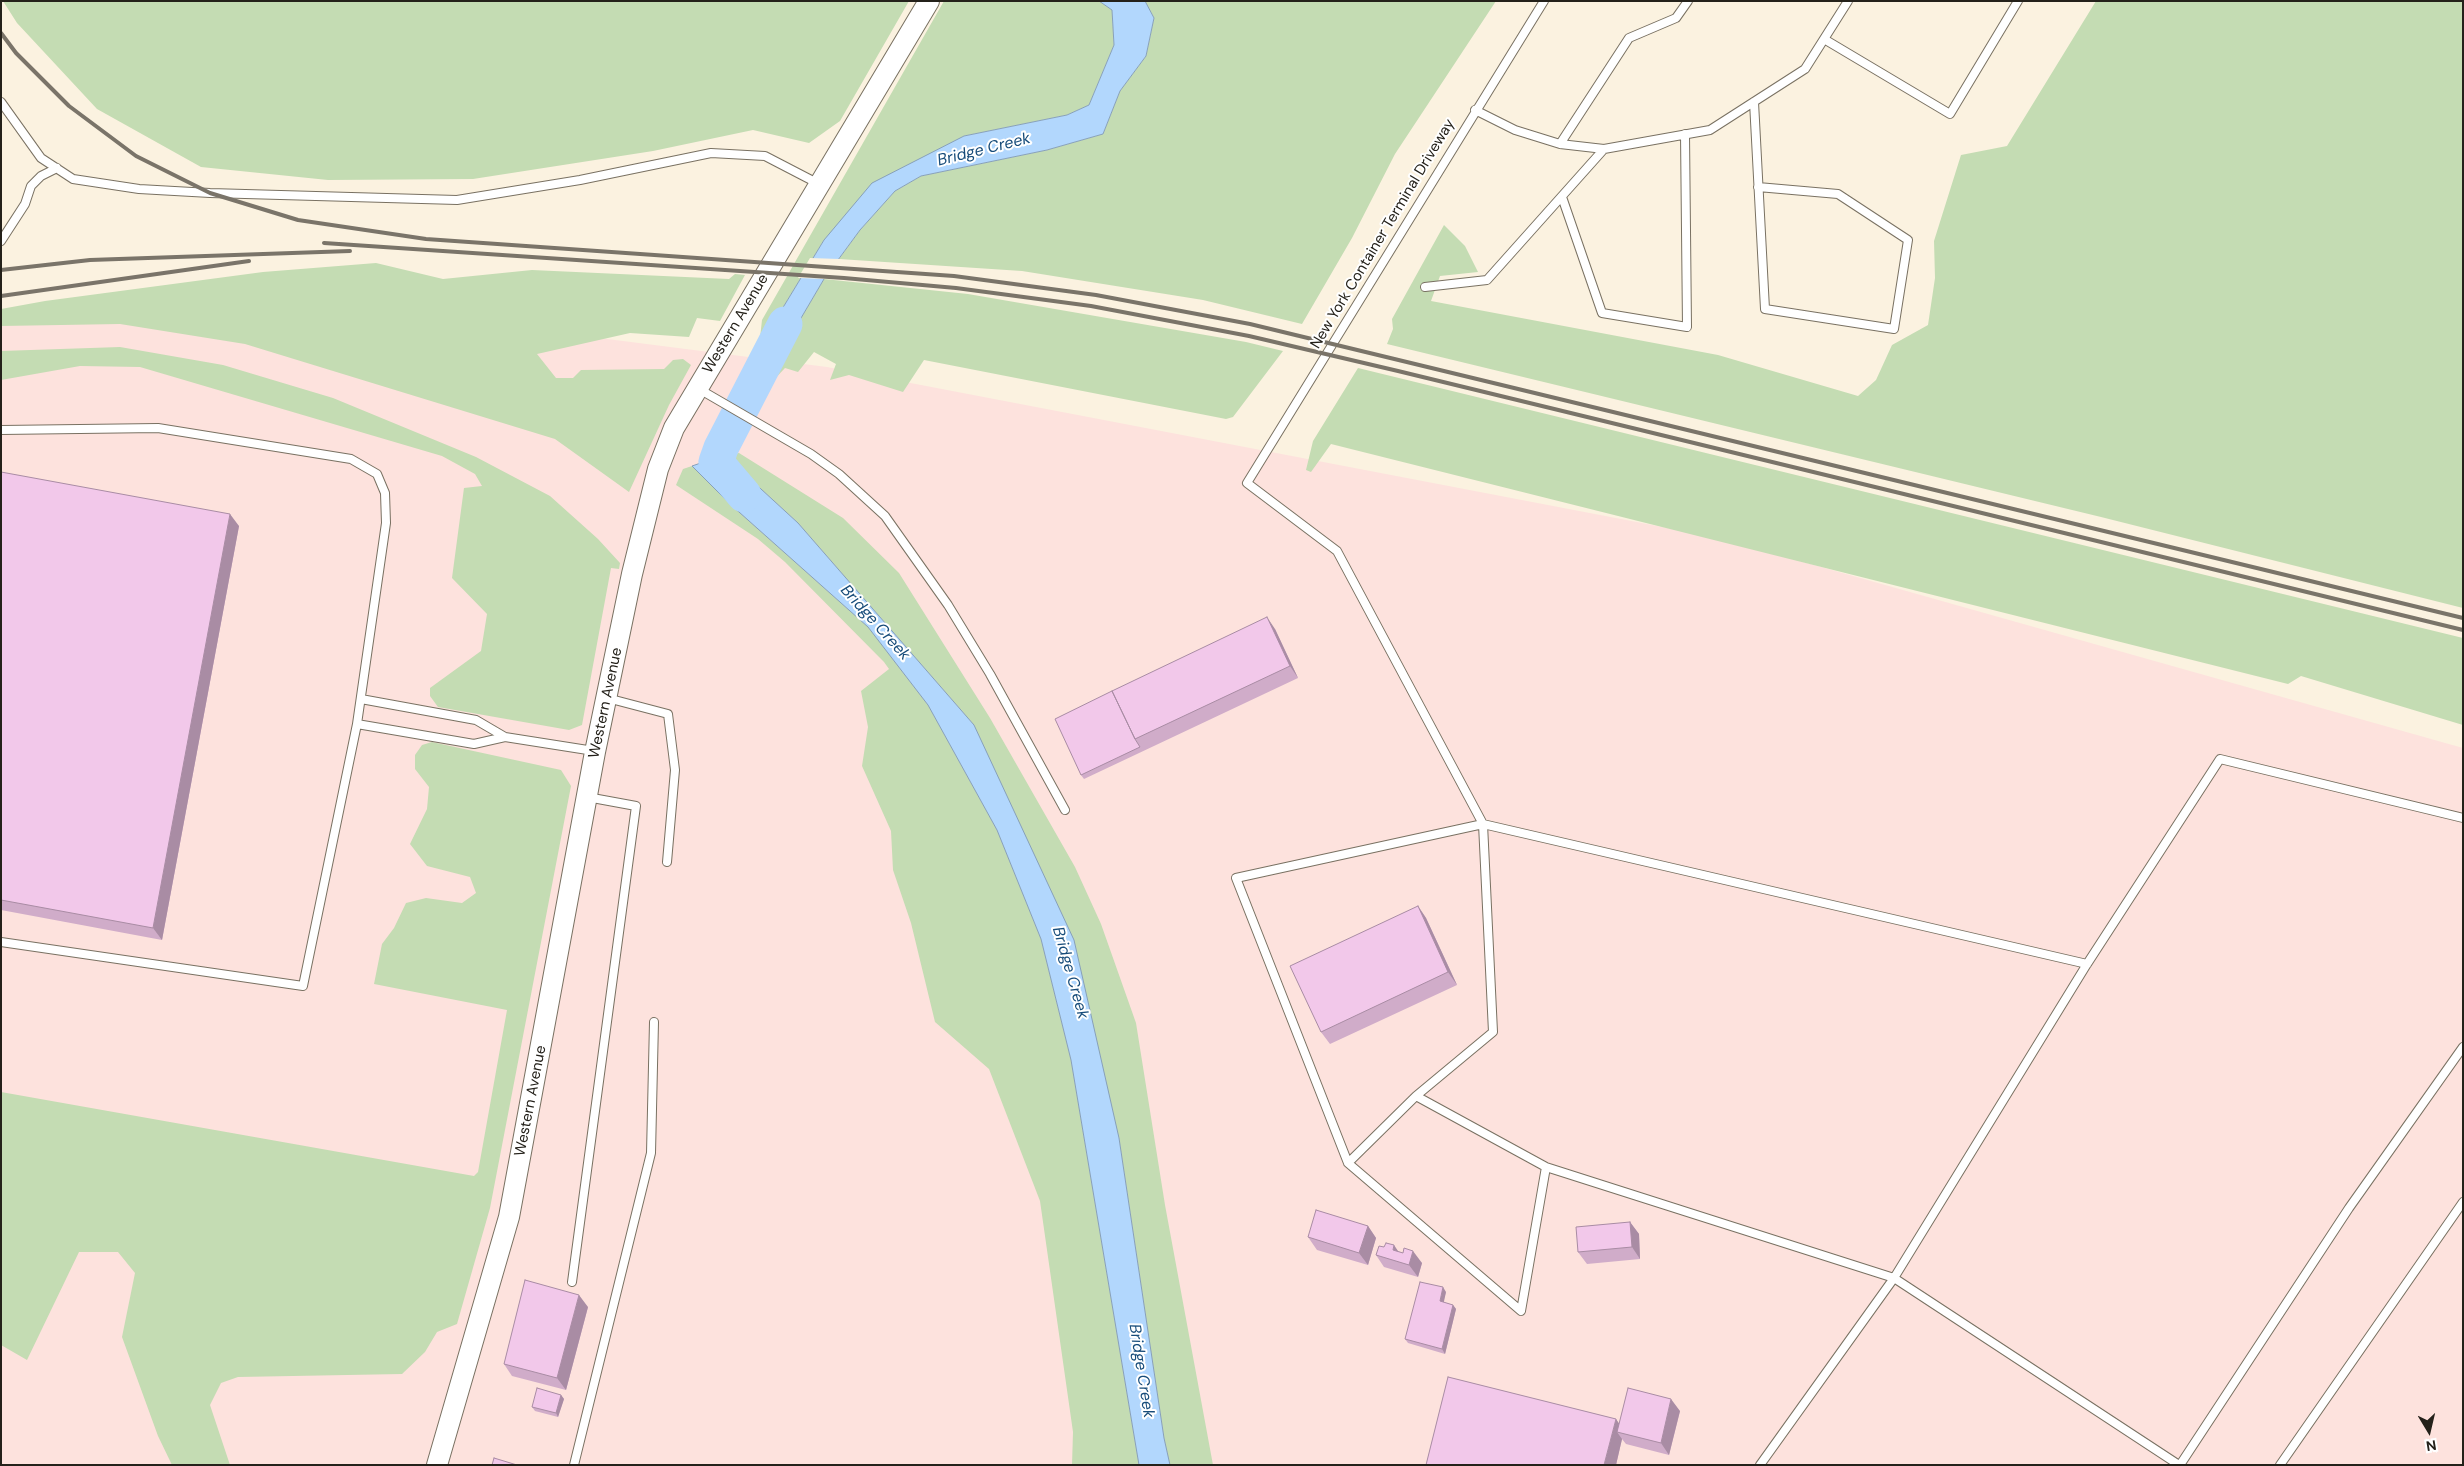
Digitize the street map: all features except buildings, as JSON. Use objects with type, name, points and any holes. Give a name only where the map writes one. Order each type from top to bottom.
[{"type":"street","name":"Western Avenue","points":[[437,1465],[509,1216],[595,752],[632,574],[658,469],[674,428],[697,388],[929,1]]},
{"type":"lane","name":"New York Container Terminal Driveway","points":[[1483,824],[1337,551],[1247,483],[1475,110],[1544,1]]},
{"type":"lane","points":[[1560,144],[1629,38],[1676,18],[1688,1]]},
{"type":"lane","points":[[1475,110],[1515,130],[1560,144],[1604,149],[1710,130],[1805,69],[1848,1]]},
{"type":"lane","points":[[1824,39],[1950,114],[2018,1]]},
{"type":"lane","points":[[1,102],[42,158],[73,179],[139,189],[220,194],[457,200],[580,180],[711,153],[765,156],[820,185]]},
{"type":"lane","points":[[1754,102],[1758,186],[1765,309],[1894,330],[1908,240],[1838,194],[1758,186]]},
{"type":"lane","points":[[1562,197],[1602,313],[1687,328],[1685,134]]},
{"type":"lane","points":[[1425,287],[1487,280],[1604,149]]},
{"type":"lane","points":[[1,241],[25,204],[31,186],[41,176],[57,168]]},
{"type":"lane","points":[[697,388],[810,454],[839,474],[867,498],[901,536],[990,674],[1065,810]]},
{"type":"lane","points":[[1,430],[158,428],[351,459],[377,474],[385,493],[386,523],[357,724],[303,986],[1,942]]},
{"type":"lane","points":[[607,698],[668,714],[675,770],[667,862]]},
{"type":"lane","points":[[361,699],[476,720],[505,737],[595,752]]},
{"type":"lane","points":[[357,724],[474,744],[505,737]]},
{"type":"lane","points":[[1760,1465],[1894,1278],[2087,964],[2220,759],[2463,818]]},
{"type":"lane","points":[[572,1282],[636,806],[587,797]]},
{"type":"lane","points":[[1546,1167],[1521,1310],[1348,1163],[1236,878],[1483,824],[2087,964]]},
{"type":"lane","points":[[1348,1163],[1416,1096],[1493,1032],[1483,824]]},
{"type":"lane","points":[[574,1465],[651,1153],[654,1022]]},
{"type":"lane","points":[[1416,1096],[1546,1167],[1894,1278],[2180,1465],[2349,1208],[2463,1047]]},
{"type":"lane","points":[[2280,1465],[2463,1202]]},
{"type":"shaded area","points":[[1,312],[419,315],[827,367],[1715,537],[2463,748],[2463,1465],[1,1465]]},
{"type":"green space","points":[[3,1],[909,1],[840,121],[809,143],[753,130],[653,151],[473,179],[328,180],[201,167],[97,109],[17,23]]},
{"type":"green space","points":[[944,1],[1099,1],[1112,10],[1114,45],[1089,105],[1067,115],[964,136],[824,240],[759,347],[762,320]]},
{"type":"green space","points":[[1145,1],[1496,1],[1395,154],[1352,238],[1302,324],[1203,300],[1022,271],[839,259],[860,230],[895,191],[921,176],[1047,150],[1103,134],[1120,91],[1146,56],[1154,18]]},
{"type":"green space","points":[[2096,1],[2463,1],[2463,608],[2101,517],[1387,344],[1393,329],[1392,319],[1444,225],[1465,246],[1478,272],[1440,276],[1431,301],[1718,355],[1858,396],[1876,380],[1892,345],[1928,325],[1935,278],[1934,241],[1961,155],[2007,146]]},
{"type":"green space","points":[[376,263],[443,279],[532,270],[729,279],[735,274],[745,275],[720,321],[697,318],[689,337],[630,333],[537,354],[556,378],[573,378],[581,370],[664,369],[673,360],[683,359],[691,365],[669,405],[629,492],[555,439],[245,344],[120,324],[1,326],[1,309],[45,301],[263,272]]},
{"type":"green space","points":[[824,279],[968,294],[1246,342],[1283,351],[1233,417],[1226,419],[924,360],[903,392],[849,375],[830,380],[836,364],[814,352],[798,372],[785,368],[765,389],[764,381]]},
{"type":"green space","points":[[120,347],[223,365],[333,398],[476,457],[550,496],[598,539],[620,563],[619,569],[611,568],[582,725],[569,730],[438,707],[430,696],[430,688],[481,651],[487,614],[452,578],[464,488],[482,486],[475,474],[442,456],[140,367],[80,366],[1,380],[1,351]]},
{"type":"green space","points":[[1358,368],[2463,638],[2463,725],[2301,676],[2288,684],[1331,444],[1311,472],[1306,470],[1313,441]]},
{"type":"green space","points":[[739,453],[843,518],[899,573],[990,718],[1075,867],[1101,924],[1136,1023],[1165,1205],[1213,1465],[1170,1465],[1164,1438],[1119,1138],[974,725],[798,523],[724,455]]},
{"type":"green space","points":[[692,466],[730,504],[868,627],[928,705],[997,830],[1041,939],[1071,1060],[1139,1465],[1072,1465],[1073,1432],[1040,1201],[989,1069],[935,1022],[911,923],[893,870],[891,831],[862,766],[868,727],[861,691],[889,669],[785,562],[758,539],[676,485],[683,469]]},
{"type":"green space","points":[[432,742],[561,770],[571,786],[490,1208],[457,1324],[437,1332],[425,1352],[402,1374],[238,1377],[221,1383],[210,1405],[230,1465],[172,1465],[158,1436],[122,1337],[135,1273],[118,1252],[79,1252],[27,1360],[1,1345],[1,1092],[474,1176],[478,1172],[507,1010],[374,984],[382,944],[394,928],[406,903],[426,898],[462,903],[476,893],[470,877],[427,866],[410,844],[427,809],[429,787],[415,769],[415,755],[422,745]]},
{"type":"water","points":[[1099,1],[1145,1],[1154,18],[1146,56],[1120,91],[1103,134],[1047,150],[921,176],[895,191],[860,230],[824,279],[764,381],[759,347],[824,240],[872,183],[964,136],[1067,115],[1089,105],[1114,45],[1112,10]]},
{"type":"water","points":[[724,455],[798,523],[974,725],[1074,940],[1119,1138],[1164,1438],[1170,1465],[1139,1465],[1071,1060],[1041,939],[997,830],[928,705],[868,627],[730,504],[692,466]]},
{"type":"pier","points":[[810,258],[842,260],[827,279],[798,278]]},
{"type":"waterway","name":"Bridge Creek","points":[[744,495],[716,462],[721,448],[785,324]]},
{"type":"railway","points":[[1,33],[16,53],[69,106],[136,156],[210,193],[298,220],[426,239],[954,276],[1096,295],[1250,324],[2463,618]]},
{"type":"railway","points":[[324,243],[844,278],[956,288],[1091,306],[1249,336],[1398,371],[2463,630]]},
{"type":"railway","points":[[1,270],[90,260],[350,251]]},
{"type":"railway","points":[[1,296],[249,261]]}]
